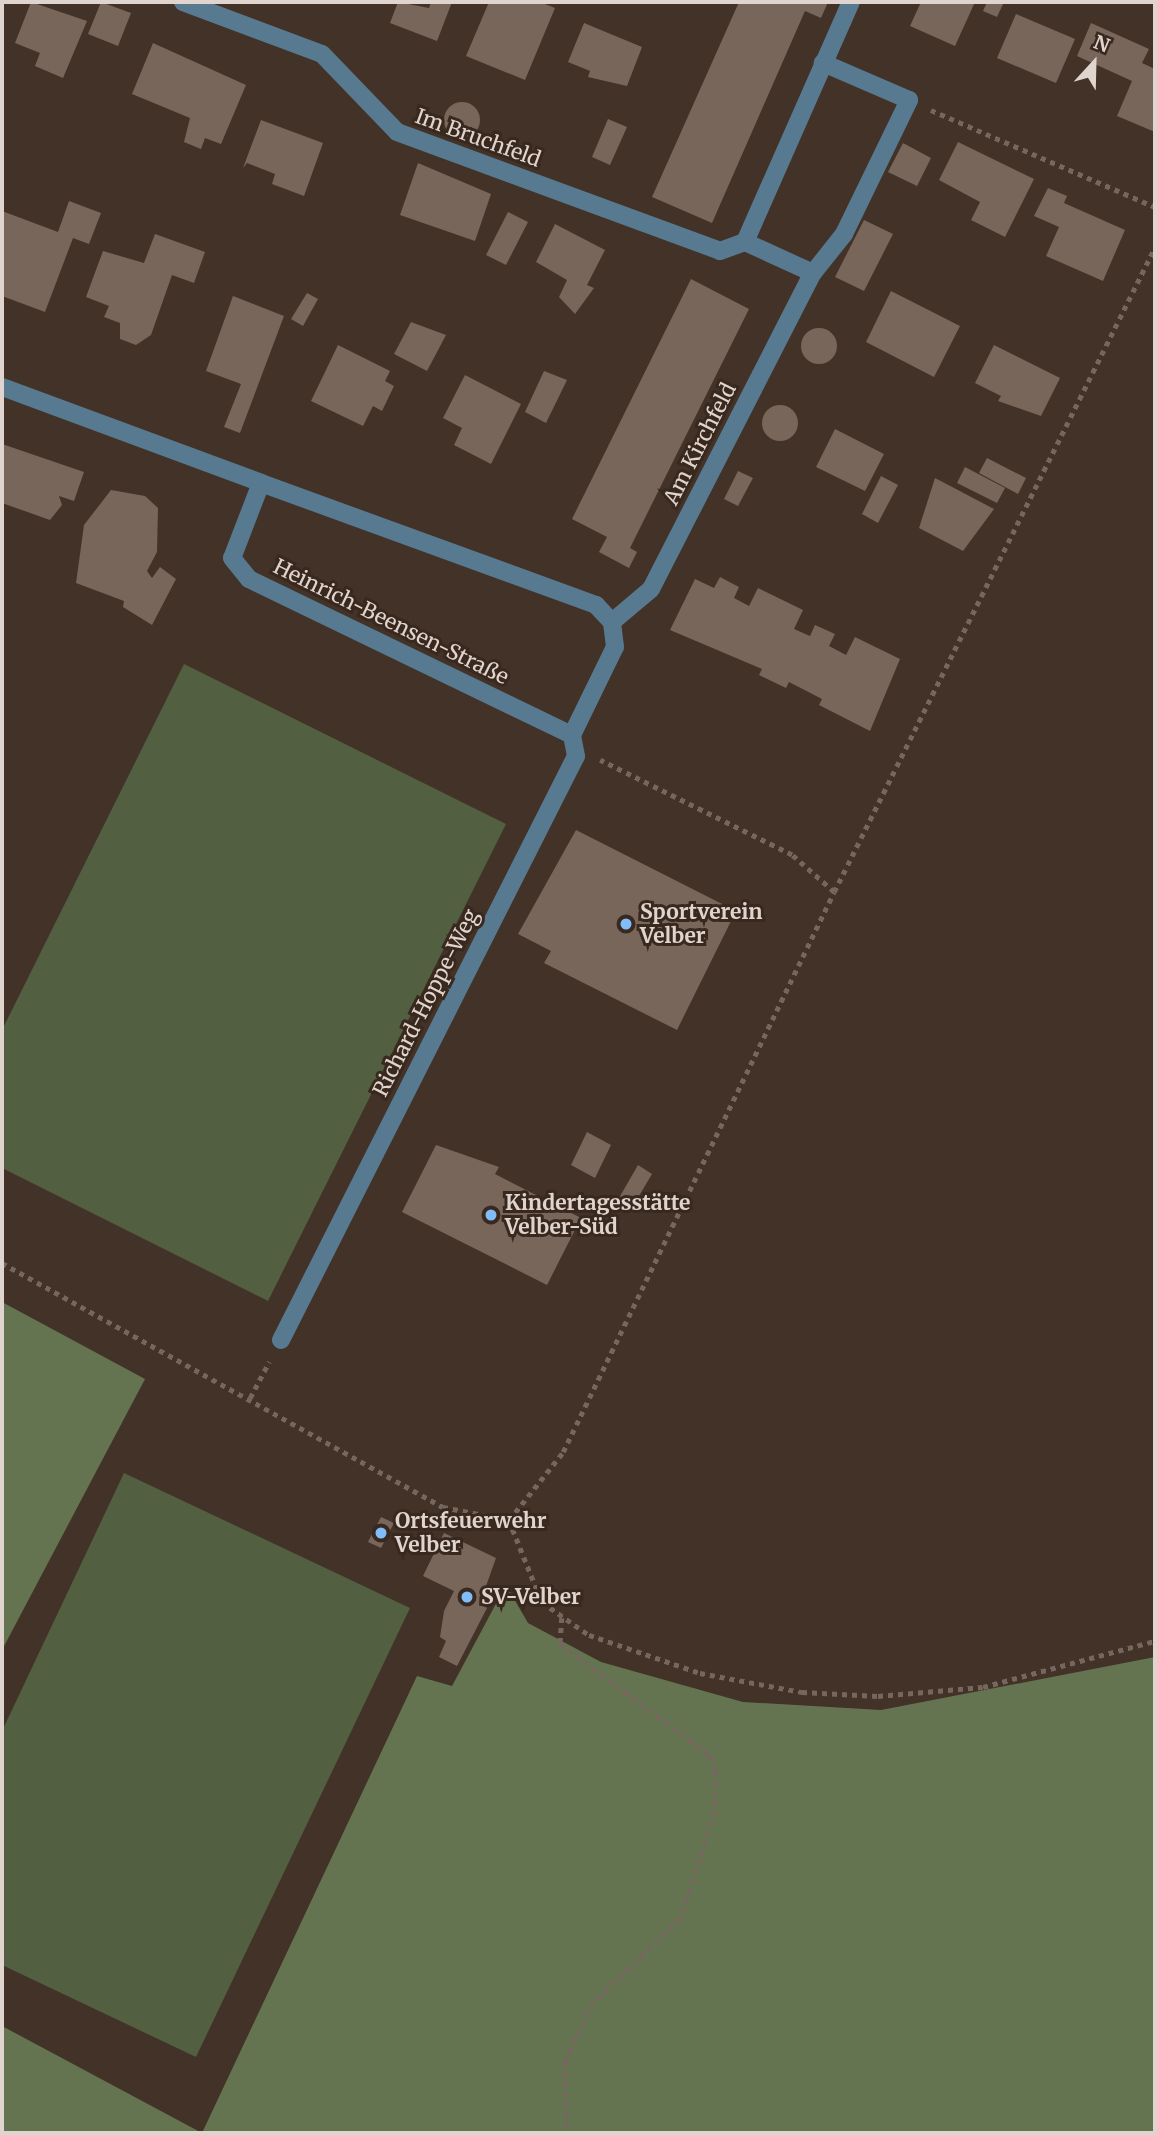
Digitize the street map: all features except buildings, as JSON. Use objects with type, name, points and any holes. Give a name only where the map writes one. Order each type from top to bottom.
[{"type":"street","name":"Im Bruchfeld","points":[[183,2],[322,54],[397,132],[720,251],[745,242]]},
{"type":"street","points":[[813,273],[745,242],[851,2]]},
{"type":"street","points":[[824,63],[909,100]]},
{"type":"street","name":"Am Kirchfeld","points":[[612,622],[651,589],[813,273],[844,234],[909,100]]},
{"type":"street","points":[[2,387],[596,605],[612,622]]},
{"type":"street","name":"Heinrich-Beensen-Straße","points":[[261,483],[232,558],[249,579],[572,735]]},
{"type":"street","name":"Richard-Hoppe-Weg","points":[[281,1340],[576,757],[572,735],[615,647],[612,622]]},
{"type":"path","points":[[909,100],[1155,207]]},
{"type":"path","points":[[509,1520],[563,1452],[834,892],[1155,247]]},
{"type":"path","points":[[572,735],[595,757],[792,855],[834,892]]},
{"type":"path","points":[[2,1263],[443,1507],[509,1520]]},
{"type":"path","points":[[250,1398],[281,1340]]},
{"type":"path","points":[[509,1520],[542,1602],[589,1635],[700,1673],[802,1692],[878,1696],[983,1687],[1155,1641]]},
{"type":"path","points":[[562,1618],[560,1644],[710,1755],[716,1771],[715,1812],[680,1919],[593,2003],[565,2062],[567,2133]]},
{"type":"green space","points":[[184,664],[506,824],[268,1301],[2,1168],[2,1030]]},
{"type":"green space","points":[[2,1302],[145,1379],[2,1650]]},
{"type":"green space","points":[[124,1473],[410,1608],[196,2057],[2,1965],[2,1731]]},
{"type":"green space","points":[[506,1585],[528,1623],[601,1662],[743,1702],[881,1710],[1155,1657],[1155,2133],[202,2133],[417,1676],[452,1686]]},
{"type":"green space","points":[[2,2026],[202,2133],[2,2133]]},
{"type":"place","name":"Sportverein Velber","points":[[626,924]]},
{"type":"place","name":"Kindertagesstätte Velber-Süd","points":[[491,1215]]},
{"type":"place","name":"Ortsfeuerwehr Velber","points":[[381,1533]]},
{"type":"place","name":"SV-Velber","points":[[467,1597]]}]
